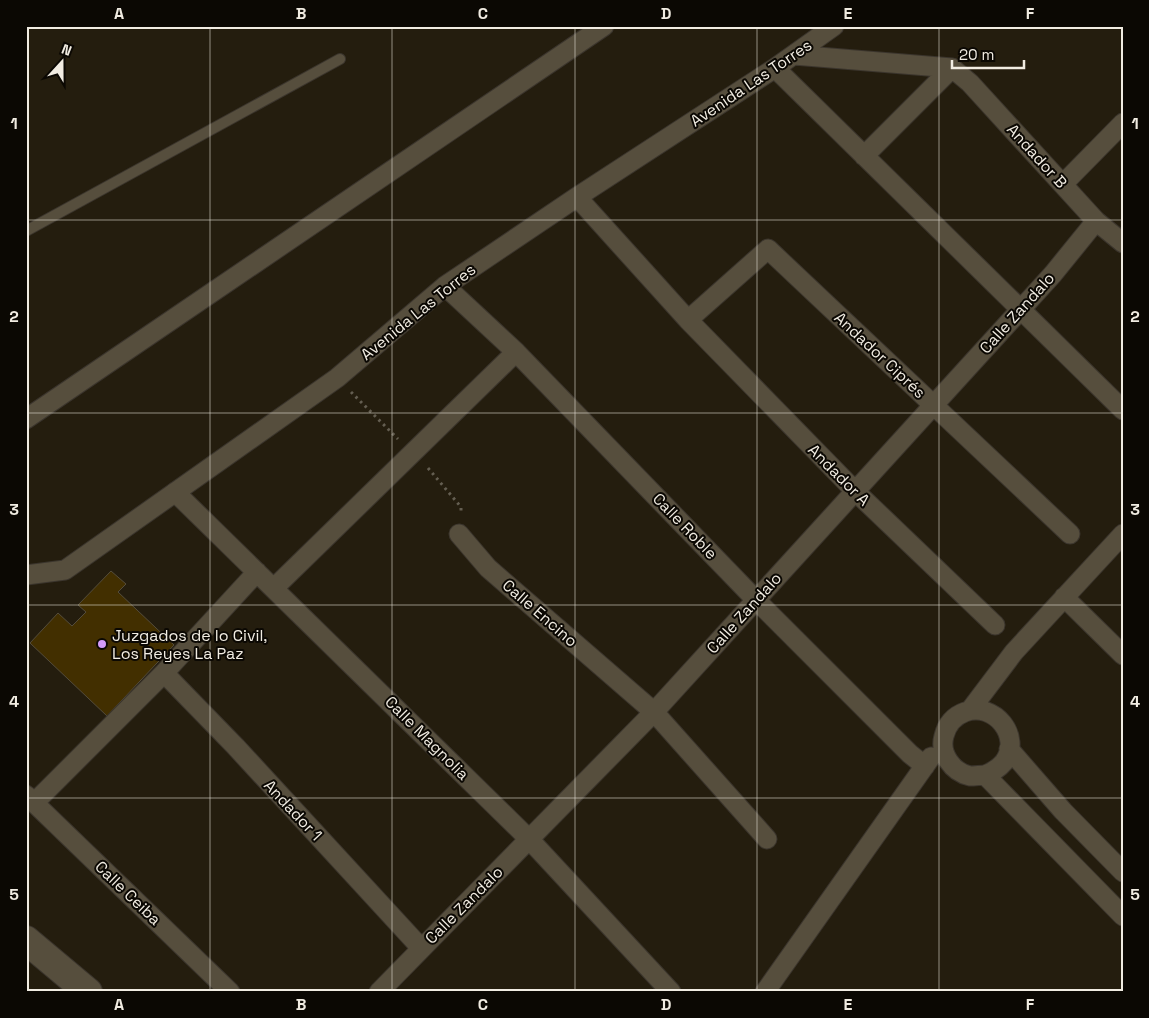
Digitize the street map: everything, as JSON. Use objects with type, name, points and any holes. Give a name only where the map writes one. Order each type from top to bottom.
[{"type":"main road","points":[[26,940],[88,992]]},
{"type":"street","points":[[26,418],[604,26]]},
{"type":"street","name":"Avenida Las Torres","points":[[26,575],[65,570],[337,378],[445,286],[577,197],[775,68],[834,26]]},
{"type":"street","points":[[794,55],[952,68]]},
{"type":"street","points":[[775,68],[1123,410]]},
{"type":"street","points":[[864,156],[952,68]]},
{"type":"street","name":"Andador B","points":[[952,68],[970,83],[1096,221],[1123,243]]},
{"type":"street","points":[[1063,184],[1123,123]]},
{"type":"street","name":"Andador A","points":[[577,197],[688,320],[855,492],[995,625]]},
{"type":"street","name":"Calle Zandalo","points":[[379,992],[654,712],[1053,274],[1096,221]]},
{"type":"street","name":"Andador Ciprés","points":[[688,320],[768,249],[1070,534]]},
{"type":"street","name":"Calle Roble","points":[[445,286],[516,352],[756,600],[910,754],[925,766]]},
{"type":"street","points":[[274,588],[516,352]]},
{"type":"street","name":"Calle Magnolia","points":[[176,492],[529,839],[671,992]]},
{"type":"street","name":"Calle Encino","points":[[459,534],[488,568],[654,712],[767,839]]},
{"type":"street","points":[[972,709],[1014,652],[1123,534]]},
{"type":"street","points":[[30,799],[164,672],[257,572]]},
{"type":"street","points":[[1064,597],[1123,655]]},
{"type":"street","name":"Andador 1","points":[[164,672],[236,747],[421,948]]},
{"type":"street","points":[[765,992],[942,742],[946,726],[957,715],[972,709],[987,711],[1001,720],[1008,733],[1009,749],[1005,761],[997,770],[986,775],[970,776],[956,769],[945,757],[942,742]]},
{"type":"street","points":[[1009,749],[1063,811],[1123,872]]},
{"type":"street","points":[[986,775],[1123,916]]},
{"type":"street","name":"Calle Ceiba","points":[[30,799],[230,992]]},
{"type":"lane","points":[[26,231],[340,59]]},
{"type":"path","points":[[337,378],[428,468],[462,507],[459,534]]},
{"type":"building","name":"Juzgados de lo Civil, Los Reyes La Paz","points":[[111,571],[126,584],[118,592],[174,645],[107,716],[30,643],[58,613],[72,626],[86,612],[78,605]]},
{"type":"place","name":"Juzgados de lo Civil, Los Reyes La Paz","points":[[102,644]]}]
